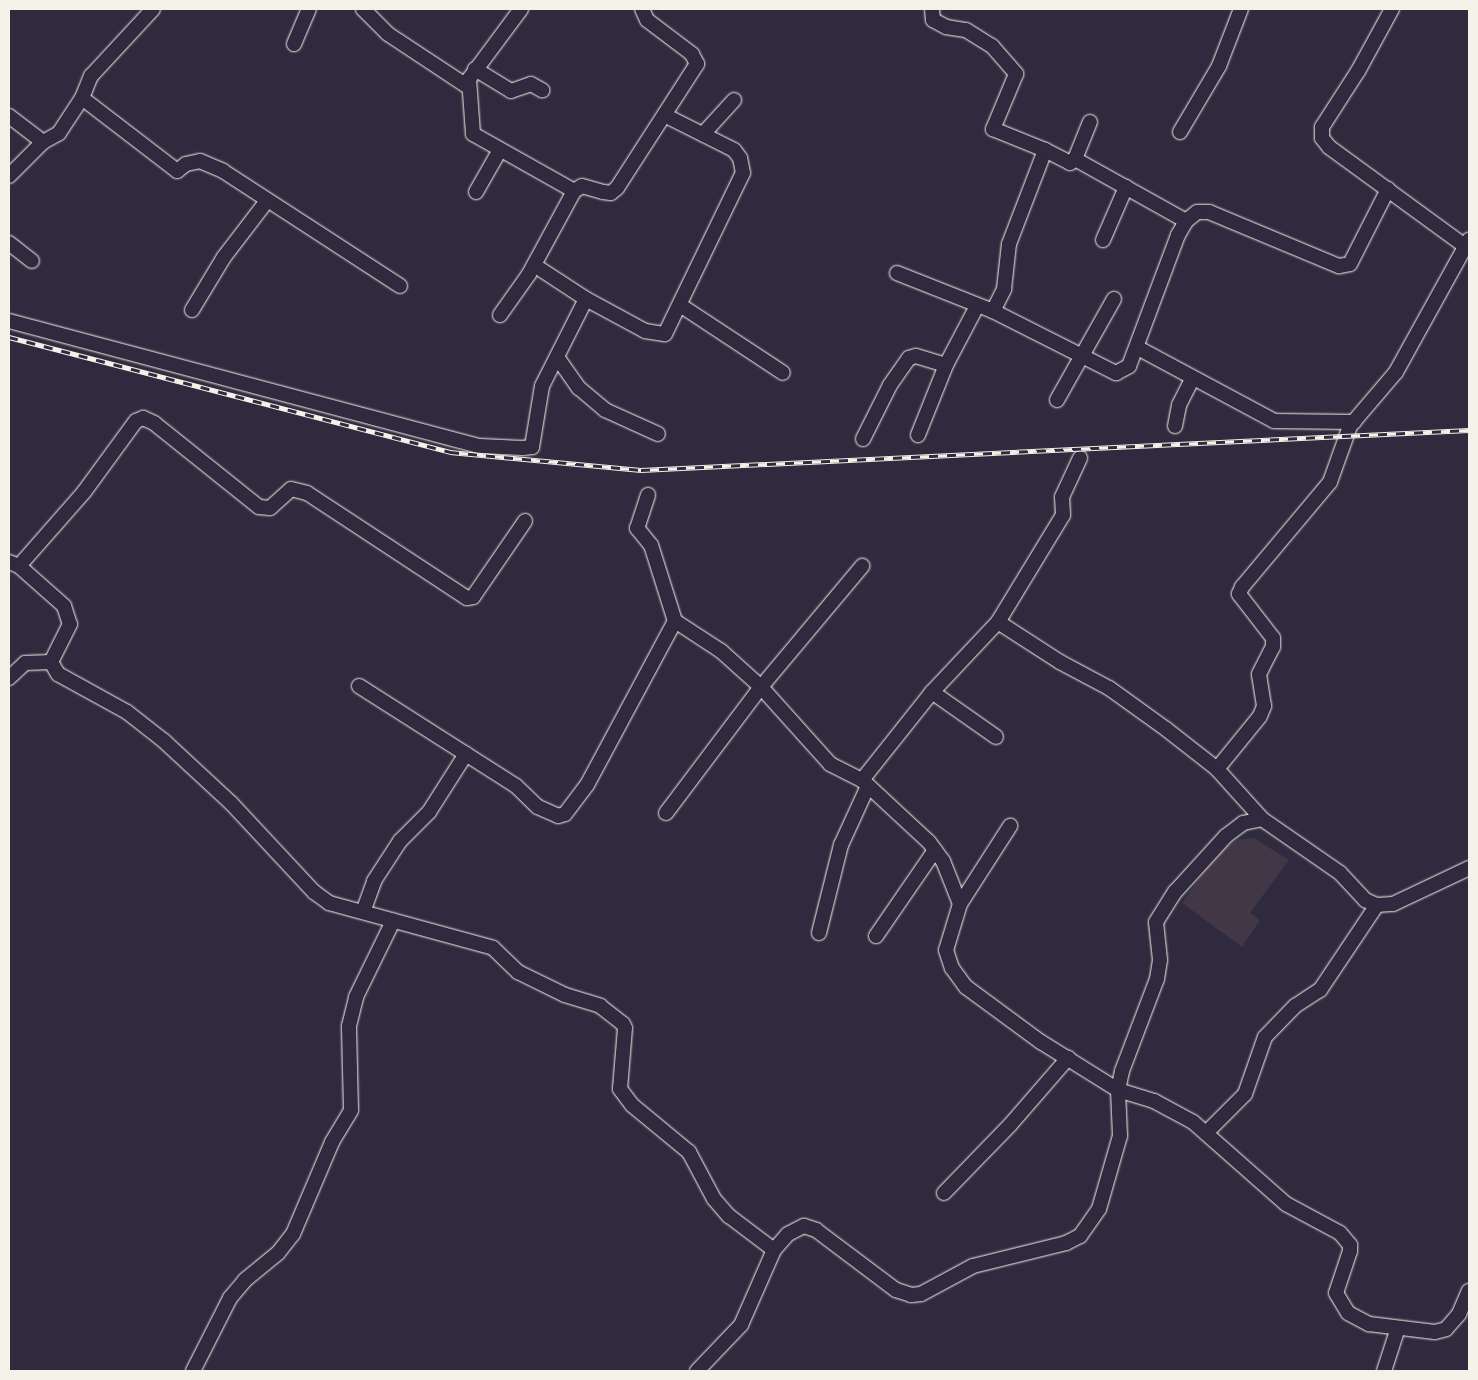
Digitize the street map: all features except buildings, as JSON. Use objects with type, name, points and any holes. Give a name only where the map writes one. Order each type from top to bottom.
[{"type":"street","points":[[9,176],[43,142],[59,132],[82,98],[91,76],[153,9]]},
{"type":"street","points":[[294,44],[309,9]]},
{"type":"street","points":[[363,9],[388,34],[467,86]]},
{"type":"street","points":[[521,9],[475,69],[467,86],[473,134],[574,190]]},
{"type":"street","points":[[500,315],[534,265],[574,190],[582,186],[603,192],[611,192],[617,188],[698,64],[697,59],[647,20],[642,9]]},
{"type":"street","points":[[932,9],[933,20],[946,27],[966,30],[992,46],[1016,74],[993,129],[1045,150],[1070,163],[1075,159],[1090,122]]},
{"type":"street","points":[[1180,132],[1219,66],[1241,9]]},
{"type":"street","points":[[1217,768],[1260,716],[1264,706],[1259,674],[1273,647],[1273,638],[1239,594],[1330,482],[1354,422],[1396,372],[1468,245],[1329,147],[1321,133],[1392,9]]},
{"type":"street","points":[[475,69],[511,91],[531,84],[542,90]]},
{"type":"street","points":[[82,98],[177,172],[186,164],[200,161],[223,171],[266,202],[400,286]]},
{"type":"street","points":[[703,134],[734,100]]},
{"type":"street","points":[[534,265],[586,299],[645,331],[665,334],[743,173],[740,158],[734,150],[664,115]]},
{"type":"street","points":[[9,116],[43,142]]},
{"type":"street","points":[[476,192],[500,150]]},
{"type":"street","points":[[993,311],[1004,289],[1009,244],[1045,150]]},
{"type":"street","points":[[1075,159],[1186,221]]},
{"type":"street","points":[[1103,240],[1126,187]]},
{"type":"street","points":[[897,273],[993,311],[1116,373],[1129,366],[1138,348],[1178,235],[1186,221],[1196,212],[1209,212],[1339,266],[1350,264],[1388,189]]},
{"type":"street","points":[[192,310],[224,257],[266,202]]},
{"type":"street","points":[[9,243],[32,261]]},
{"type":"street","points":[[9,321],[480,446],[532,447],[542,386],[586,299]]},
{"type":"street","points":[[1057,400],[1114,299]]},
{"type":"street","points":[[680,305],[783,373]]},
{"type":"street","points":[[918,435],[946,365],[977,306]]},
{"type":"street","points":[[1138,348],[1274,422],[1354,422]]},
{"type":"street","points":[[863,439],[890,386],[909,358],[916,356],[946,365]]},
{"type":"street","points":[[557,357],[579,388],[605,410],[658,434]]},
{"type":"street","points":[[1175,426],[1179,405],[1193,378]]},
{"type":"street","points":[[51,662],[70,624],[67,615],[53,593],[14,564],[84,492],[136,421],[143,418],[154,423],[259,507],[270,508],[291,489],[302,491],[467,598],[473,597],[525,521]]},
{"type":"street","points":[[819,932],[841,845],[865,783],[932,692],[998,622],[1063,515],[1062,497],[1080,458]]},
{"type":"street","points":[[648,495],[637,528],[651,545],[675,622],[722,651],[760,687],[830,764],[865,783],[935,850],[956,887],[960,904]]},
{"type":"street","points":[[666,813],[760,687],[862,566]]},
{"type":"street","points":[[359,686],[516,786],[538,806],[558,816],[565,814],[587,785],[675,622]]},
{"type":"street","points":[[998,622],[1060,662],[1109,688],[1217,768],[1262,819],[1340,873],[1365,900],[1377,905],[1393,904],[1469,868]]},
{"type":"street","points":[[9,678],[25,663],[51,662]]},
{"type":"street","points":[[51,662],[58,674],[127,712],[164,741],[231,803],[314,892],[328,903],[493,948],[518,972],[565,995],[600,1006],[623,1024],[625,1028],[620,1088],[632,1105],[689,1152],[714,1199],[729,1216],[774,1250]]},
{"type":"street","points":[[932,692],[996,737]]},
{"type":"street","points":[[363,912],[374,881],[400,841],[429,812],[466,754]]},
{"type":"street","points":[[697,1371],[741,1325],[774,1250],[788,1234],[804,1226],[816,1230],[896,1290],[911,1295],[921,1294],[973,1266],[1066,1243],[1080,1236],[1099,1208],[1120,1136],[1118,1090],[1122,1071],[1157,978],[1160,960],[1156,922],[1174,892],[1226,836],[1243,823],[1262,819]]},
{"type":"street","points":[[1010,826],[960,904],[946,950],[952,968],[966,987],[1068,1058],[1118,1090],[1176,1110],[1206,1133],[1286,1204],[1348,1240],[1350,1251],[1336,1293],[1340,1303],[1348,1313],[1369,1324],[1435,1332],[1446,1329],[1459,1314],[1469,1291]]},
{"type":"street","points":[[876,936],[935,850]]},
{"type":"street","points":[[1206,1133],[1245,1094],[1265,1037],[1294,1006],[1320,990],[1377,905]]},
{"type":"street","points":[[193,1371],[230,1298],[245,1280],[278,1254],[293,1234],[332,1142],[351,1110],[349,1026],[356,997],[393,921]]},
{"type":"street","points":[[944,1192],[1010,1125],[1068,1058]]},
{"type":"street","points":[[1384,1371],[1398,1328]]},
{"type":"shaded area","points":[[1254,838],[1289,860],[1250,913],[1260,920],[1242,947],[1182,903],[1218,852],[1236,840]]},
{"type":"railway","points":[[9,337],[450,452],[641,470],[1469,430]]}]
